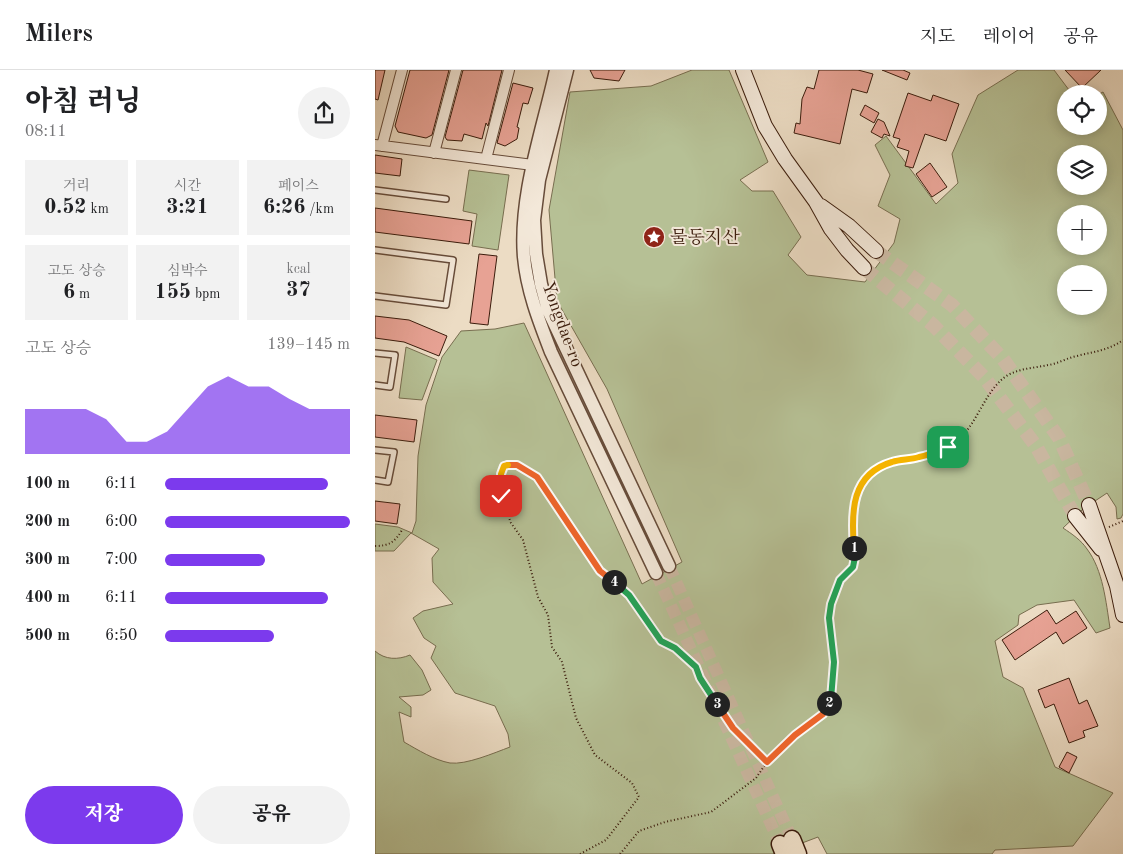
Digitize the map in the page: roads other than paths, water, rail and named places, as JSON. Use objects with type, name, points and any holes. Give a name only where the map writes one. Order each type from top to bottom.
[{"type":"main road","points":[[743,70],[765,126],[785,159],[816,202],[831,229],[864,268]]},
{"type":"main road","points":[[816,202],[849,226],[877,251]]},
{"type":"main road","points":[[1089,505],[1117,586],[1123,614]]},
{"type":"main road","points":[[1075,516],[1106,556]]},
{"type":"street","points":[[402,70],[379,145],[533,165]]},
{"type":"street","points":[[434,153],[456,70]]},
{"type":"street","points":[[486,159],[509,70]]},
{"type":"street","name":"Yongdae-ro","points":[[555,70],[533,165],[525,226],[524,256],[529,288],[538,317],[591,438],[655,573]]},
{"type":"street","name":"Yongdae-ro","points":[[567,70],[539,180],[535,220],[536,254],[541,284],[549,310],[669,566]]},
{"type":"lane","points":[[375,190],[446,199]]},
{"type":"lane","points":[[375,250],[453,260],[446,305],[375,296]]},
{"type":"lane","points":[[375,353],[395,355],[390,387],[375,385]]},
{"type":"lane","points":[[375,450],[395,452],[388,482],[375,480]]},
{"type":"tunnel","points":[[876,251],[952,305],[1003,359],[1059,438],[1089,505]]},
{"type":"tunnel","points":[[864,268],[933,325],[984,377],[1036,446],[1075,516]]},
{"type":"tunnel","points":[[669,566],[792,839]]},
{"type":"tunnel","points":[[656,573],[780,844]]},
{"type":"place","name":"물동지산","points":[[654,237]]}]
